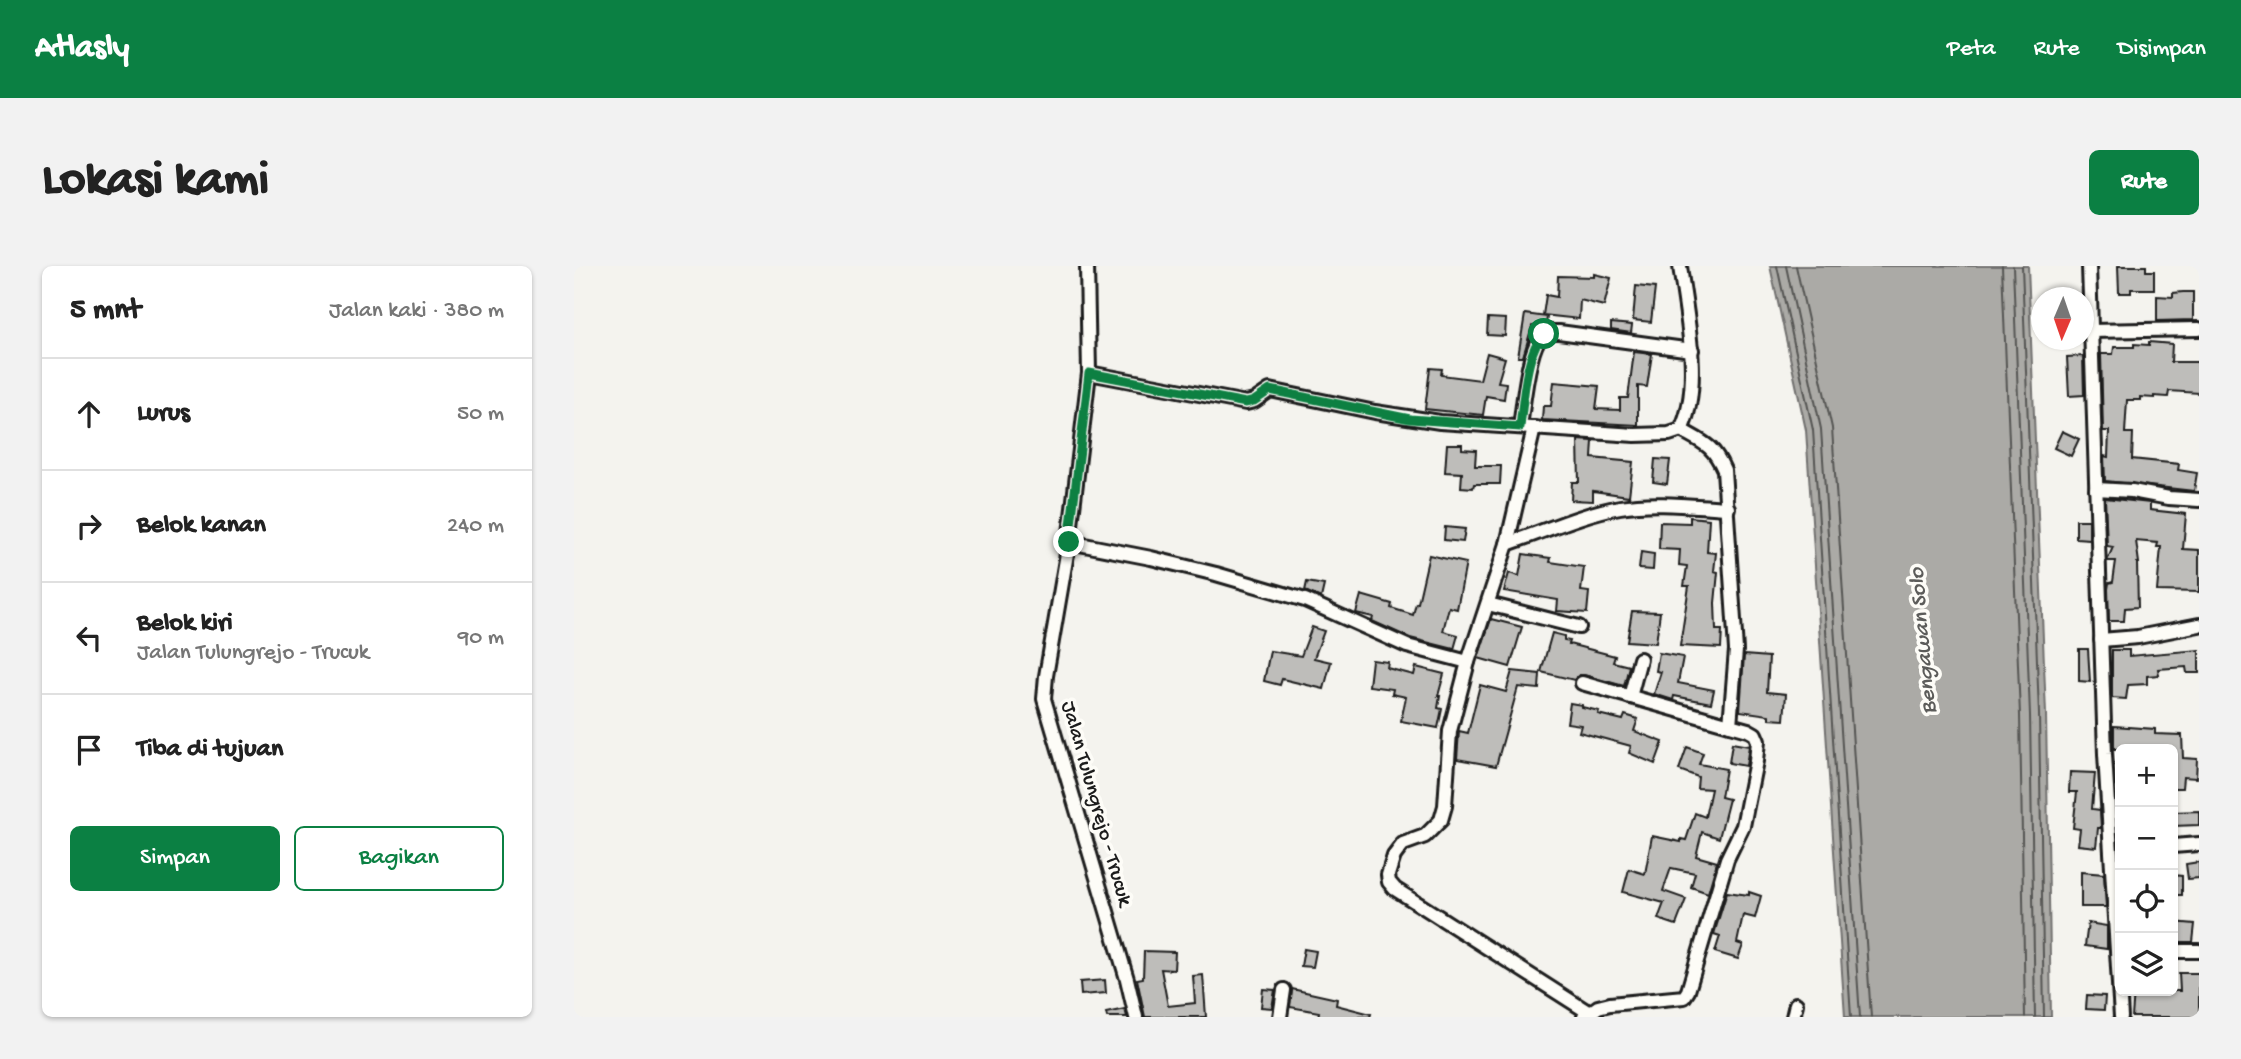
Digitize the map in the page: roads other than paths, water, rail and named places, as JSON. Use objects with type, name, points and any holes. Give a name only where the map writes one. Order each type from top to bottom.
[{"type":"street","name":"Jalan Tulungrejo - Trucuk","points":[[1087,266],[1089,373],[1069,542],[1044,699],[1136,1017]]},
{"type":"street","points":[[1680,266],[1692,350],[1686,420],[1681,430]]},
{"type":"street","points":[[2089,266],[2089,287]]},
{"type":"street","points":[[2094,331],[2199,329]]},
{"type":"street","points":[[1520,427],[1532,359],[1539,337],[1544,334],[1559,332],[1692,350]]},
{"type":"street","points":[[2091,350],[2101,640],[2115,850]]},
{"type":"street","points":[[1089,373],[1246,403],[1270,390],[1410,419],[1654,435],[1681,430],[1706,443],[1717,454],[1724,470],[1728,508],[1736,650],[1731,725]]},
{"type":"street","points":[[1534,428],[1507,544],[1468,662],[1450,731],[1445,806],[1441,820],[1425,836],[1403,844],[1390,864],[1389,882],[1395,890],[1586,1014],[1610,1004],[1684,997],[1688,991],[1727,859],[1743,826],[1758,741],[1755,734],[1748,730],[1582,683]]},
{"type":"street","points":[[2096,489],[2199,500]]},
{"type":"street","points":[[1507,544],[1584,515],[1622,506],[1651,504],[1728,508]]},
{"type":"street","points":[[1069,542],[1186,566],[1242,581],[1305,600],[1407,646],[1468,662]]},
{"type":"street","points":[[1488,604],[1580,627]]},
{"type":"street","points":[[2101,640],[2138,637],[2199,625]]},
{"type":"street","points":[[1630,697],[1640,659]]},
{"type":"street","points":[[2178,846],[2199,844]]},
{"type":"street","points":[[2116,870],[2117,933]]},
{"type":"street","points":[[2178,951],[2199,951]]},
{"type":"street","points":[[1280,1017],[1283,990]]},
{"type":"street","points":[[2120,996],[2121,1017]]},
{"type":"water","name":"Bengawan Solo","points":[[1770,266],[2028,266],[2046,714],[2051,1017],[1845,1017],[1806,430]]}]
